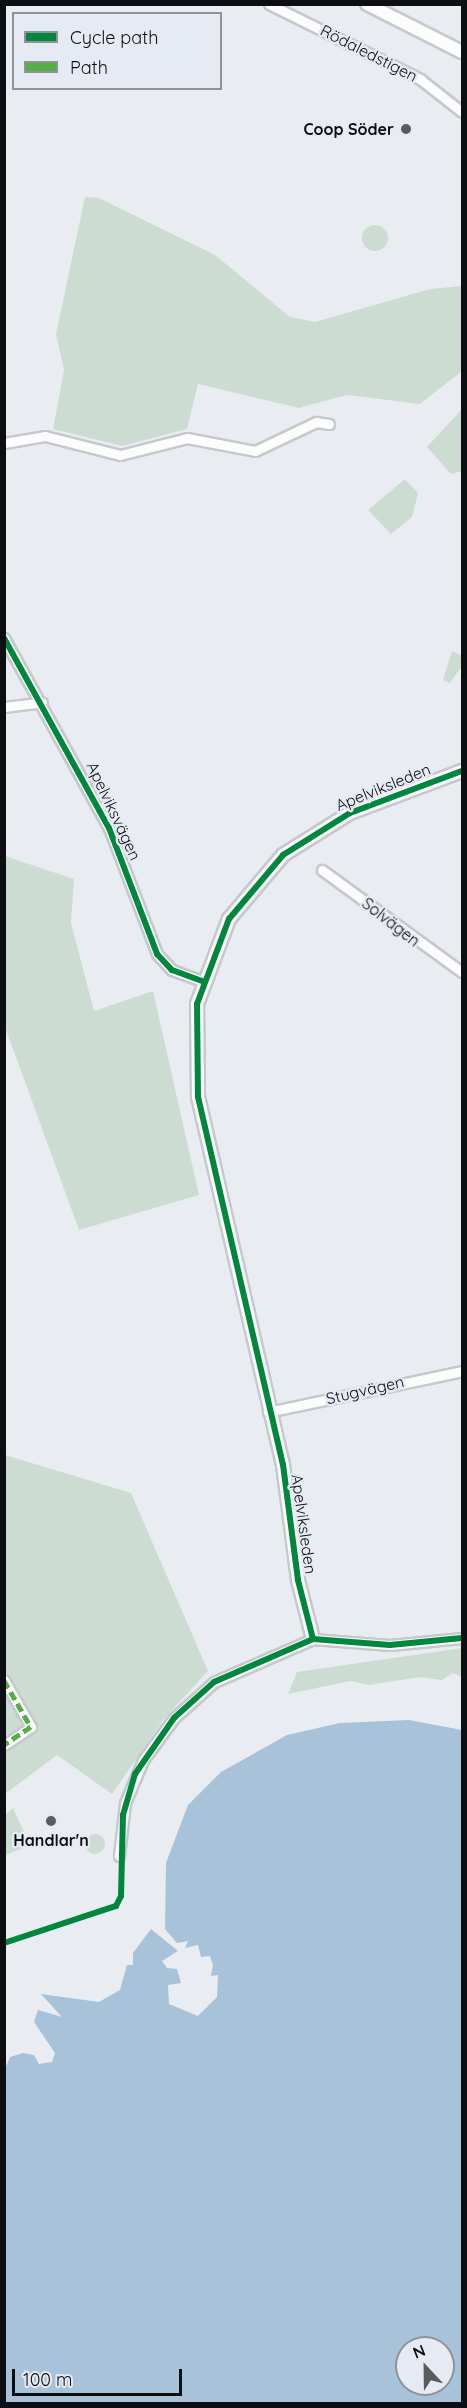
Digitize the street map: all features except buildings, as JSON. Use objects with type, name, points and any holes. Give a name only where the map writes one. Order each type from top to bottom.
[{"type":"street","name":"Rödaledstigen","points":[[269,4],[420,79],[462,112]]},
{"type":"street","points":[[366,4],[462,52]]},
{"type":"street","points":[[5,442],[45,436],[120,455],[187,438],[255,451],[316,422],[329,424]]},
{"type":"street","name":"Apelviksvägen","points":[[4,638],[42,702],[109,828],[157,954],[172,970],[202,981]]},
{"type":"street","points":[[4,707],[42,702]]},
{"type":"street","name":"Apelviksleden","points":[[313,1640],[298,1581],[283,1465],[267,1412],[198,1097],[193,1043],[202,981],[229,919],[283,855],[351,813],[462,771]]},
{"type":"street","name":"Solvägen","points":[[322,870],[462,972]]},
{"type":"street","name":"Stugvägen","points":[[267,1412],[462,1371]]},
{"type":"street","points":[[119,1856],[129,1788],[174,1718],[228,1674],[313,1640],[390,1645],[462,1638]]},
{"type":"street","points":[[4,1680],[31,1727],[4,1744]]},
{"type":"shaded area","points":[[85,197],[99,198],[215,255],[290,317],[315,322],[430,289],[462,286],[462,371],[420,404],[347,395],[299,408],[198,384],[187,429],[122,446],[53,429],[64,370],[56,334]]},
{"type":"shaded area","points":[[375,225],[384,229],[388,238],[384,247],[375,251],[366,247],[362,238],[366,229]]},
{"type":"shaded area","points":[[462,409],[462,471],[451,474],[427,447]]},
{"type":"shaded area","points":[[405,479],[418,493],[412,517],[391,534],[368,510]]},
{"type":"shaded area","points":[[452,651],[462,656],[462,666],[450,683],[443,680]]},
{"type":"shaded area","points":[[5,856],[74,879],[71,923],[94,1011],[153,991],[199,1195],[79,1230],[5,1027]]},
{"type":"shaded area","points":[[5,1455],[131,1493],[208,1671],[163,1720],[112,1794],[57,1755],[5,1794]]},
{"type":"shaded area","points":[[462,1648],[462,1677],[453,1673],[442,1680],[420,1677],[369,1685],[350,1681],[288,1694],[297,1672]]},
{"type":"shaded area","points":[[13,1808],[30,1845],[5,1855],[5,1815]]},
{"type":"shaded area","points":[[91,1834],[99,1834],[105,1840],[105,1848],[99,1854],[91,1854],[85,1848],[85,1840]]},
{"type":"water","points":[[409,1720],[462,1730],[462,2403],[5,2403],[5,2069],[10,2057],[23,2053],[34,2055],[39,2064],[52,2062],[55,2053],[34,2022],[38,2010],[62,2017],[41,1994],[99,2002],[120,1990],[127,1965],[133,1965],[133,1953],[151,1929],[178,1951],[162,1961],[167,1968],[177,1969],[181,1983],[168,1985],[169,2004],[198,2016],[217,1997],[218,1975],[211,1976],[213,1965],[210,1956],[201,1957],[198,1945],[185,1948],[188,1941],[177,1943],[165,1929],[166,1863],[188,1805],[221,1772],[287,1735],[340,1723]]},
{"type":"marked path","points":[[4,1680],[31,1727],[4,1745]]},
{"type":"cycle path","points":[[4,638],[109,828],[157,954],[172,970],[202,981]]},
{"type":"cycle path","points":[[313,1639],[298,1580],[283,1465],[198,1097],[197,1004],[229,919],[283,855],[350,813],[462,771]]},
{"type":"cycle path","points":[[4,1943],[116,1906],[121,1896],[123,1815],[135,1774],[174,1718],[214,1682],[313,1639],[390,1645],[462,1638]]},
{"type":"place","name":"Coop Söder","points":[[406,129]]},
{"type":"place","name":"Handlar'n","points":[[51,1821]]}]
